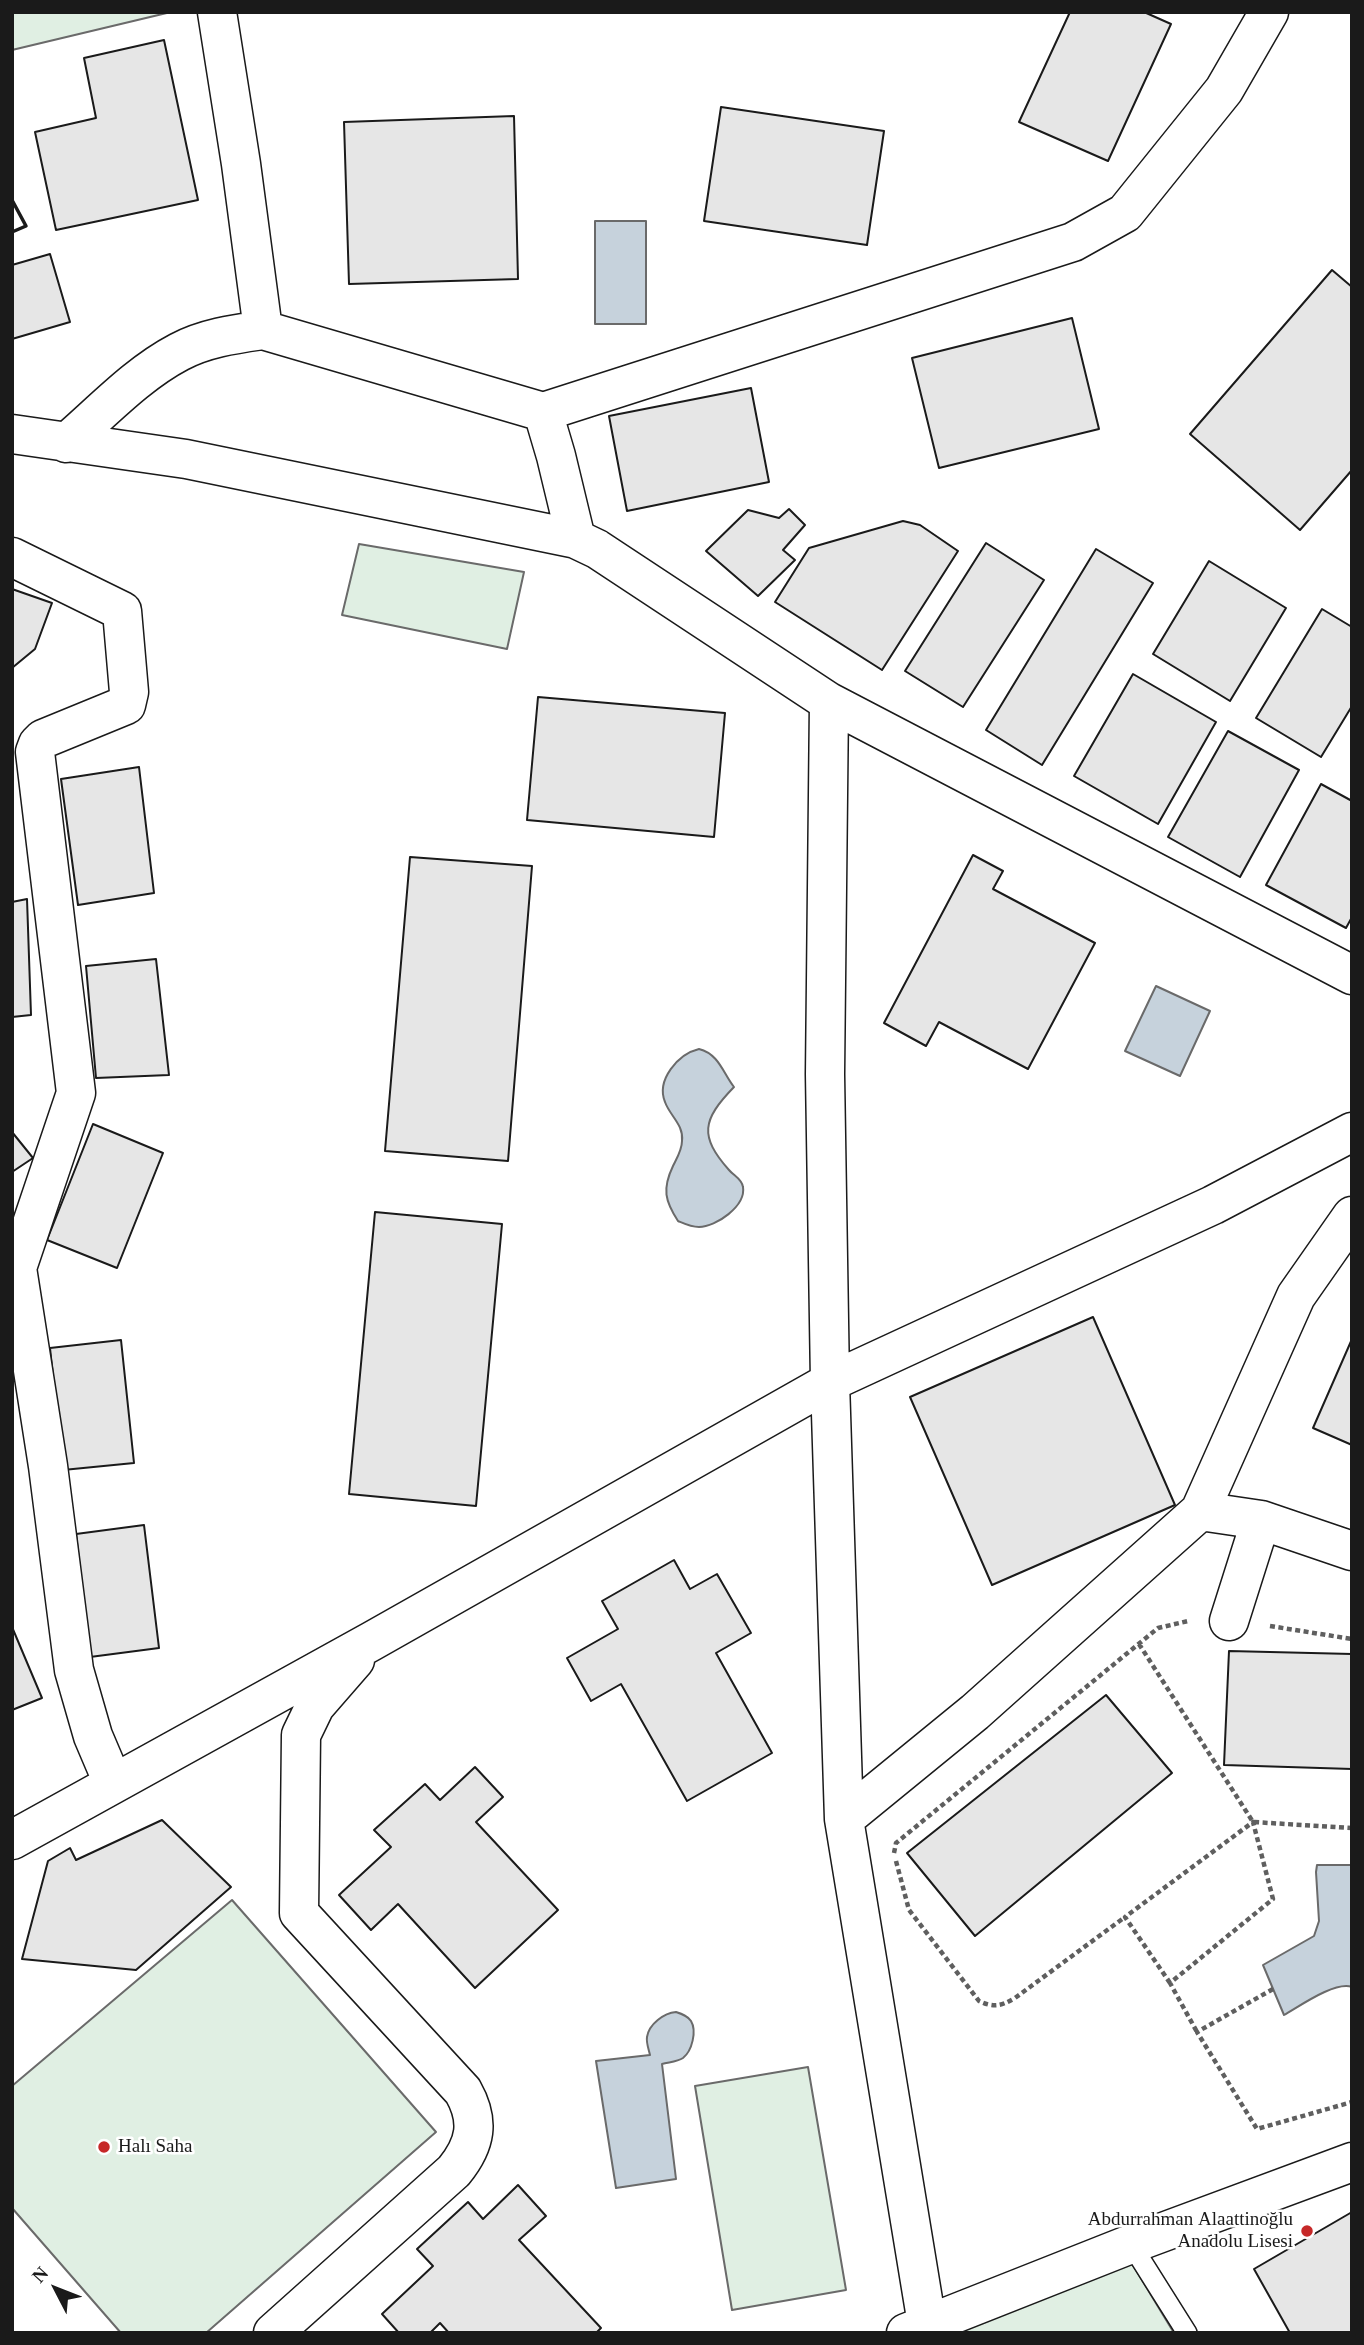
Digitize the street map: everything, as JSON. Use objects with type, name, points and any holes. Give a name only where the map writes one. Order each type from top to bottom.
[{"type":"street","points":[[217,12],[263,330]]},
{"type":"street","points":[[66,443],[147,372],[180,351],[218,337],[263,330],[542,412],[1073,242],[1125,213],[1224,90],[1269,12]]},
{"type":"street","points":[[542,412],[556,456],[576,539]]},
{"type":"street","points":[[12,435],[186,459],[576,539],[597,549],[830,702],[1352,975]]},
{"type":"street","points":[[12,557],[122,611],[129,692],[126,705],[43,739],[35,751],[76,1093],[15,1267],[48,1466],[74,1670],[93,1737],[113,1783]]},
{"type":"street","points":[[830,702],[825,1074],[830,1382],[844,1819],[917,2328],[1131,2244],[1352,2162]]},
{"type":"street","points":[[12,1840],[372,1641],[830,1382],[1213,1205],[1352,1132]]},
{"type":"street","points":[[844,1819],[975,1712],[1200,1511],[1296,1296],[1352,1216]]},
{"type":"street","points":[[1200,1511],[1261,1520],[1352,1551]]},
{"type":"street","points":[[1229,1621],[1261,1520]]},
{"type":"street","points":[[273,2333],[454,2171],[468,2149],[475,2124],[472,2106],[463,2091],[299,1913],[301,1735],[315,1706],[372,1641]]},
{"type":"lane","points":[[1131,2244],[1186,2333]]},
{"type":"path","points":[[1352,1639],[1249,1622],[1182,1621],[1158,1628],[896,1843],[894,1850],[909,1910],[979,2001],[991,2007],[1001,2006],[1015,1998],[1253,1822],[1352,1828]]},
{"type":"path","points":[[1139,1644],[1253,1822],[1273,1899],[1170,1983]]},
{"type":"path","points":[[1125,1917],[1170,1983],[1256,2129],[1352,2102]]},
{"type":"path","points":[[1197,2032],[1273,1989]]},
{"type":"green space","points":[[12,12],[171,12],[12,50]]},
{"type":"green space","points":[[359,544],[524,572],[507,649],[342,615]]},
{"type":"green space","points":[[232,1900],[436,2132],[206,2333],[121,2333],[12,2208],[12,2086]]},
{"type":"green space","points":[[808,2067],[846,2290],[732,2310],[695,2086]]},
{"type":"green space","points":[[1128,2257],[1174,2333],[946,2333]]},
{"type":"shaded area","points":[[595,221],[646,221],[646,324],[595,324]]},
{"type":"shaded area","points":[[1156,986],[1210,1011],[1180,1076],[1125,1051]]},
{"type":"shaded area","points":[[699,1049],[706,1051],[716,1060],[734,1087],[716,1109],[708,1128],[713,1147],[742,1184],[743,1194],[729,1214],[699,1227],[678,1221],[666,1195],[667,1181],[680,1151],[682,1135],[663,1094],[666,1077],[671,1069],[684,1056]]},
{"type":"shaded area","points":[[1317,1865],[1352,1865],[1352,1987],[1327,1991],[1284,2015],[1263,1965],[1314,1936],[1319,1921]]},
{"type":"shaded area","points":[[676,2012],[690,2019],[694,2030],[693,2041],[686,2055],[662,2064],[676,2179],[616,2188],[596,2061],[650,2055],[648,2032],[662,2017]]},
{"type":"building","points":[[1070,12],[1144,12],[1171,24],[1108,161],[1019,122]]},
{"type":"building","points":[[164,40],[198,200],[56,230],[35,132],[96,118],[84,58]]},
{"type":"building","points":[[721,107],[884,131],[867,245],[704,221]]},
{"type":"building","points":[[514,116],[518,279],[349,284],[344,122]]},
{"type":"building","points":[[50,254],[70,322],[12,339],[12,265]]},
{"type":"building","points":[[1332,270],[1352,287],[1352,470],[1300,530],[1190,434]]},
{"type":"building","points":[[1072,318],[1099,429],[939,468],[912,358]]},
{"type":"building","points":[[751,388],[769,482],[627,511],[609,416]]},
{"type":"building","points":[[789,509],[805,525],[783,550],[795,560],[758,596],[706,551],[748,510],[779,518]]},
{"type":"building","points":[[903,521],[920,525],[958,551],[882,670],[775,602],[809,548]]},
{"type":"building","points":[[986,543],[1044,580],[963,707],[905,671]]},
{"type":"building","points":[[1096,549],[1153,583],[1042,765],[986,730]]},
{"type":"building","points":[[1209,561],[1286,608],[1230,701],[1153,654]]},
{"type":"building","points":[[12,589],[52,603],[35,649],[12,668]]},
{"type":"building","points":[[1322,609],[1352,627],[1352,706],[1321,757],[1256,718]]},
{"type":"building","points":[[1133,674],[1216,722],[1158,824],[1074,776]]},
{"type":"building","points":[[538,697],[725,713],[714,837],[527,820]]},
{"type":"building","points":[[1228,731],[1299,770],[1240,877],[1168,837]]},
{"type":"building","points":[[139,767],[154,893],[78,905],[61,779]]},
{"type":"building","points":[[1321,784],[1352,801],[1352,917],[1346,928],[1266,885]]},
{"type":"building","points":[[973,855],[1003,871],[993,889],[1095,943],[1028,1069],[939,1022],[926,1046],[884,1023]]},
{"type":"building","points":[[410,857],[532,866],[508,1161],[385,1151]]},
{"type":"building","points":[[27,899],[31,1015],[12,1017],[12,902]]},
{"type":"building","points":[[156,959],[169,1075],[96,1078],[86,966]]},
{"type":"building","points":[[93,1124],[163,1153],[117,1268],[47,1240]]},
{"type":"building","points":[[12,1132],[33,1158],[12,1172]]},
{"type":"building","points":[[375,1212],[502,1224],[476,1506],[349,1494]]},
{"type":"building","points":[[1093,1317],[1175,1505],[992,1585],[910,1397]]},
{"type":"building","points":[[1352,1339],[1352,1445],[1313,1428]]},
{"type":"building","points":[[121,1340],[134,1463],[63,1470],[50,1348]]},
{"type":"building","points":[[144,1525],[159,1648],[90,1657],[76,1534]]},
{"type":"building","points":[[674,1560],[690,1589],[717,1574],[751,1633],[716,1653],[772,1753],[687,1801],[621,1684],[591,1701],[567,1658],[618,1629],[602,1601]]},
{"type":"building","points":[[12,1627],[42,1698],[12,1710]]},
{"type":"building","points":[[1229,1651],[1352,1654],[1352,1769],[1224,1765]]},
{"type":"building","points":[[1106,1695],[1172,1773],[975,1936],[907,1853]]},
{"type":"building","points":[[475,1767],[503,1797],[476,1822],[558,1910],[475,1988],[398,1904],[371,1930],[339,1895],[391,1847],[374,1830],[425,1784],[440,1800]]},
{"type":"building","points":[[162,1820],[231,1887],[136,1970],[22,1959],[48,1861],[70,1848],[76,1860]]},
{"type":"building","points":[[518,2185],[546,2216],[519,2240],[601,2328],[596,2333],[449,2333],[440,2323],[430,2333],[399,2333],[382,2314],[433,2266],[417,2249],[468,2202],[483,2219]]},
{"type":"building","points":[[1352,2212],[1352,2333],[1290,2333],[1254,2269]]},
{"type":"wall","points":[[12,200],[26,226],[12,232]]},
{"type":"place","name":"Halı Saha","points":[[104,2147]]},
{"type":"place","name":"Abdurrahman Alaattinoğlu Anadolu Lisesi","points":[[1307,2231]]}]
